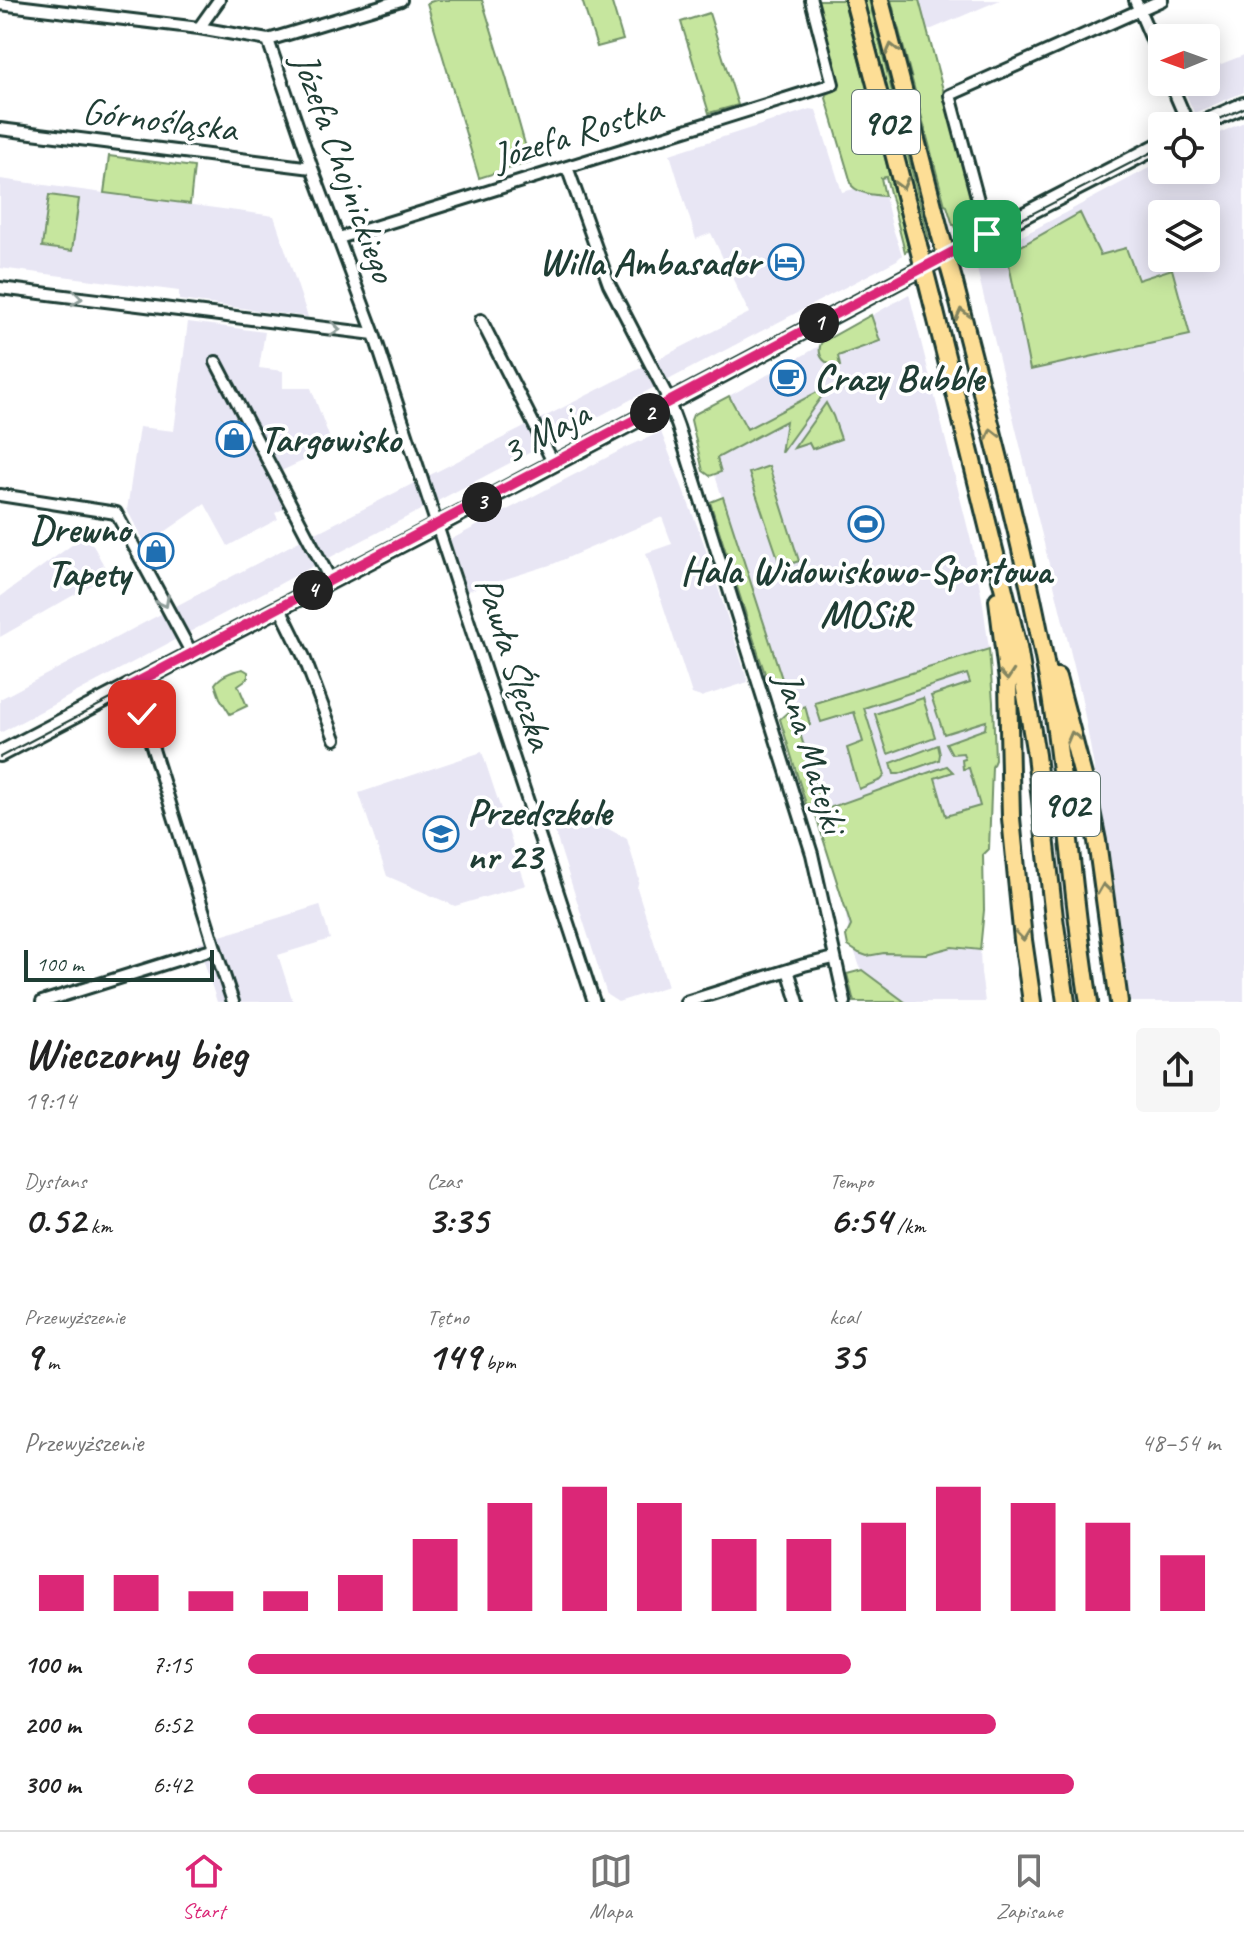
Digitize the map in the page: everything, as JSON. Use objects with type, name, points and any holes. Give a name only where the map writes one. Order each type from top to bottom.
[{"type":"main road","name":"902","points":[[854,0],[1015,634],[1028,697],[1066,1002]]},
{"type":"main road","name":"902","points":[[880,0],[1021,548],[1044,656],[1058,744],[1076,914],[1089,1002]]},
{"type":"main road","points":[[986,515],[1008,681],[1011,818],[1032,1002]]},
{"type":"main road","points":[[1021,548],[1087,791],[1105,891],[1119,1002]]},
{"type":"street","points":[[199,28],[219,0]]},
{"type":"street","points":[[268,40],[401,0]]},
{"type":"street","name":"Józefa Rostka","points":[[339,238],[833,84],[811,0]]},
{"type":"street","points":[[987,234],[950,95],[1137,5],[1162,0]]},
{"type":"street","name":"Józefa Chojnickiego","points":[[0,4],[199,28],[268,40],[374,334],[426,497],[438,525]]},
{"type":"street","points":[[1137,5],[1148,31]]},
{"type":"street","points":[[1220,116],[1244,105]]},
{"type":"street","name":"Górnośląska","points":[[0,129],[312,168]]},
{"type":"street","name":"3 Maja","points":[[0,754],[1148,151]]},
{"type":"street","name":"Jana Matejki","points":[[567,167],[609,284],[670,403],[808,840],[845,1002]]},
{"type":"street","points":[[0,288],[374,334]]},
{"type":"street","points":[[481,320],[554,464]]},
{"type":"street","points":[[216,362],[331,581]]},
{"type":"street","points":[[0,495],[116,513],[192,654]]},
{"type":"street","name":"Pawła Ślęczka","points":[[438,525],[594,1002]]},
{"type":"street","points":[[280,608],[304,657],[335,739]]},
{"type":"street","points":[[130,686],[142,714],[233,1002]]},
{"type":"street","points":[[42,1002],[215,948]]},
{"type":"street","points":[[686,1002],[834,958]]},
{"type":"street","points":[[788,970],[798,1002]]},
{"type":"shaded area","points":[[919,0],[1000,0],[927,31]]},
{"type":"shaded area","points":[[1244,55],[1244,92],[1194,112],[1187,96],[1220,96],[1220,64]]},
{"type":"shaded area","points":[[810,109],[816,110],[842,192],[854,189],[885,196],[902,255],[897,260],[325,560],[312,535],[749,313],[711,233],[696,239],[670,154]]},
{"type":"shaded area","points":[[1244,122],[1244,1002],[1130,1002],[1111,861],[1081,695],[975,261],[1148,168],[1148,184],[1220,184],[1220,133]]},
{"type":"shaded area","points":[[0,179],[274,216],[308,317],[179,300],[179,291],[0,268]]},
{"type":"shaded area","points":[[909,294],[972,545],[989,649],[995,760],[992,767],[989,849],[983,855],[984,910],[980,950],[985,1002],[872,1002],[850,938],[836,859],[707,450],[747,430],[729,396]]},
{"type":"shaded area","name":"Targowisko","points":[[188,322],[265,332],[259,368],[283,371],[283,388],[311,388],[333,447],[279,472],[295,503],[275,513],[278,519],[228,546],[205,504],[146,545],[127,510],[139,427],[174,431]]},
{"type":"shaded area","points":[[661,432],[703,541],[748,682],[701,697],[692,694],[646,553],[672,544],[662,517],[553,564],[467,591],[450,540]]},
{"type":"shaded area","points":[[87,534],[109,575],[0,637],[0,597]]},
{"type":"shaded area","points":[[303,539],[317,564],[0,733],[0,699]]},
{"type":"shaded area","name":"Przedszkole nr 23","points":[[482,752],[526,885],[455,906],[387,876],[359,793]]},
{"type":"shaded area","points":[[590,819],[627,839],[639,879],[637,888],[668,986],[618,1002],[607,995],[554,829]]},
{"type":"shaded area","points":[[320,905],[330,939],[278,955],[293,1002],[217,1002],[198,943]]},
{"type":"green space","points":[[436,0],[482,0],[530,162],[479,178],[427,3]]},
{"type":"green space","points":[[582,0],[611,0],[623,40],[597,47]]},
{"type":"green space","points":[[816,0],[844,0],[909,250],[905,252],[886,177],[881,178],[885,196],[872,195],[852,186],[826,98],[827,94],[839,89]]},
{"type":"green space","points":[[864,0],[869,0],[929,239],[926,240]]},
{"type":"green space","points":[[891,0],[919,0],[976,213],[974,220],[957,232],[945,205]]},
{"type":"green space","points":[[709,13],[738,105],[709,113],[681,22]]},
{"type":"green space","points":[[109,156],[194,167],[190,204],[104,193]]},
{"type":"green space","points":[[49,195],[79,199],[72,251],[42,247]]},
{"type":"green space","points":[[1080,213],[1100,255],[1126,248],[1138,280],[1173,272],[1190,335],[1030,370],[1007,254]]},
{"type":"green space","points":[[871,315],[880,341],[838,356],[840,366],[823,360],[821,343]]},
{"type":"green space","points":[[819,391],[822,396],[781,453],[786,421],[717,458],[721,472],[710,476],[703,471],[691,420],[693,415],[729,396],[747,429]]},
{"type":"green space","points":[[826,403],[841,439],[812,449],[809,443],[794,448]]},
{"type":"green space","points":[[769,466],[799,561],[781,567],[749,473]]},
{"type":"green space","points":[[723,497],[783,682],[767,679],[759,656],[710,502]]},
{"type":"green space","points":[[989,649],[995,760],[992,767],[989,849],[983,855],[984,910],[980,950],[952,947],[926,954],[884,953],[867,956],[859,953],[848,946],[846,936],[851,926],[815,813],[947,766],[953,772],[935,778],[946,816],[980,806],[969,768],[963,769],[963,753],[952,754],[946,743],[985,729],[986,721],[944,734],[931,696],[970,683],[967,674],[864,708],[885,775],[881,780],[859,789],[847,748],[863,742],[854,712],[821,722],[815,703]]},
{"type":"green space","points":[[243,669],[248,672],[248,678],[238,685],[247,706],[230,714],[215,684],[220,678]]},
{"type":"green space","points":[[923,698],[935,737],[888,754],[875,714]]},
{"type":"green space","points":[[805,706],[810,725],[799,730],[821,802],[812,805],[806,804],[780,719],[788,712]]},
{"type":"green space","points":[[938,745],[939,760],[894,774],[891,763]]},
{"type":"green space","points":[[862,970],[905,1002],[854,1002],[847,974]]},
{"type":"tram line","points":[[1220,119],[1244,108]]},
{"type":"tram line","points":[[0,757],[1148,154]]},
{"type":"place","name":"Willa Ambasador","points":[[786,262]]},
{"type":"place","name":"Crazy Bubble","points":[[788,378]]},
{"type":"place","name":"Targowisko","points":[[234,439]]},
{"type":"place","name":"Hala Widowiskowo-Sportowa MOSiR","points":[[866,524]]},
{"type":"place","name":"Drewno Tapety","points":[[156,551]]},
{"type":"place","name":"Przedszkole nr 23","points":[[441,834]]},
{"type":"route","points":[[142,714],[130,686],[987,234]]}]
